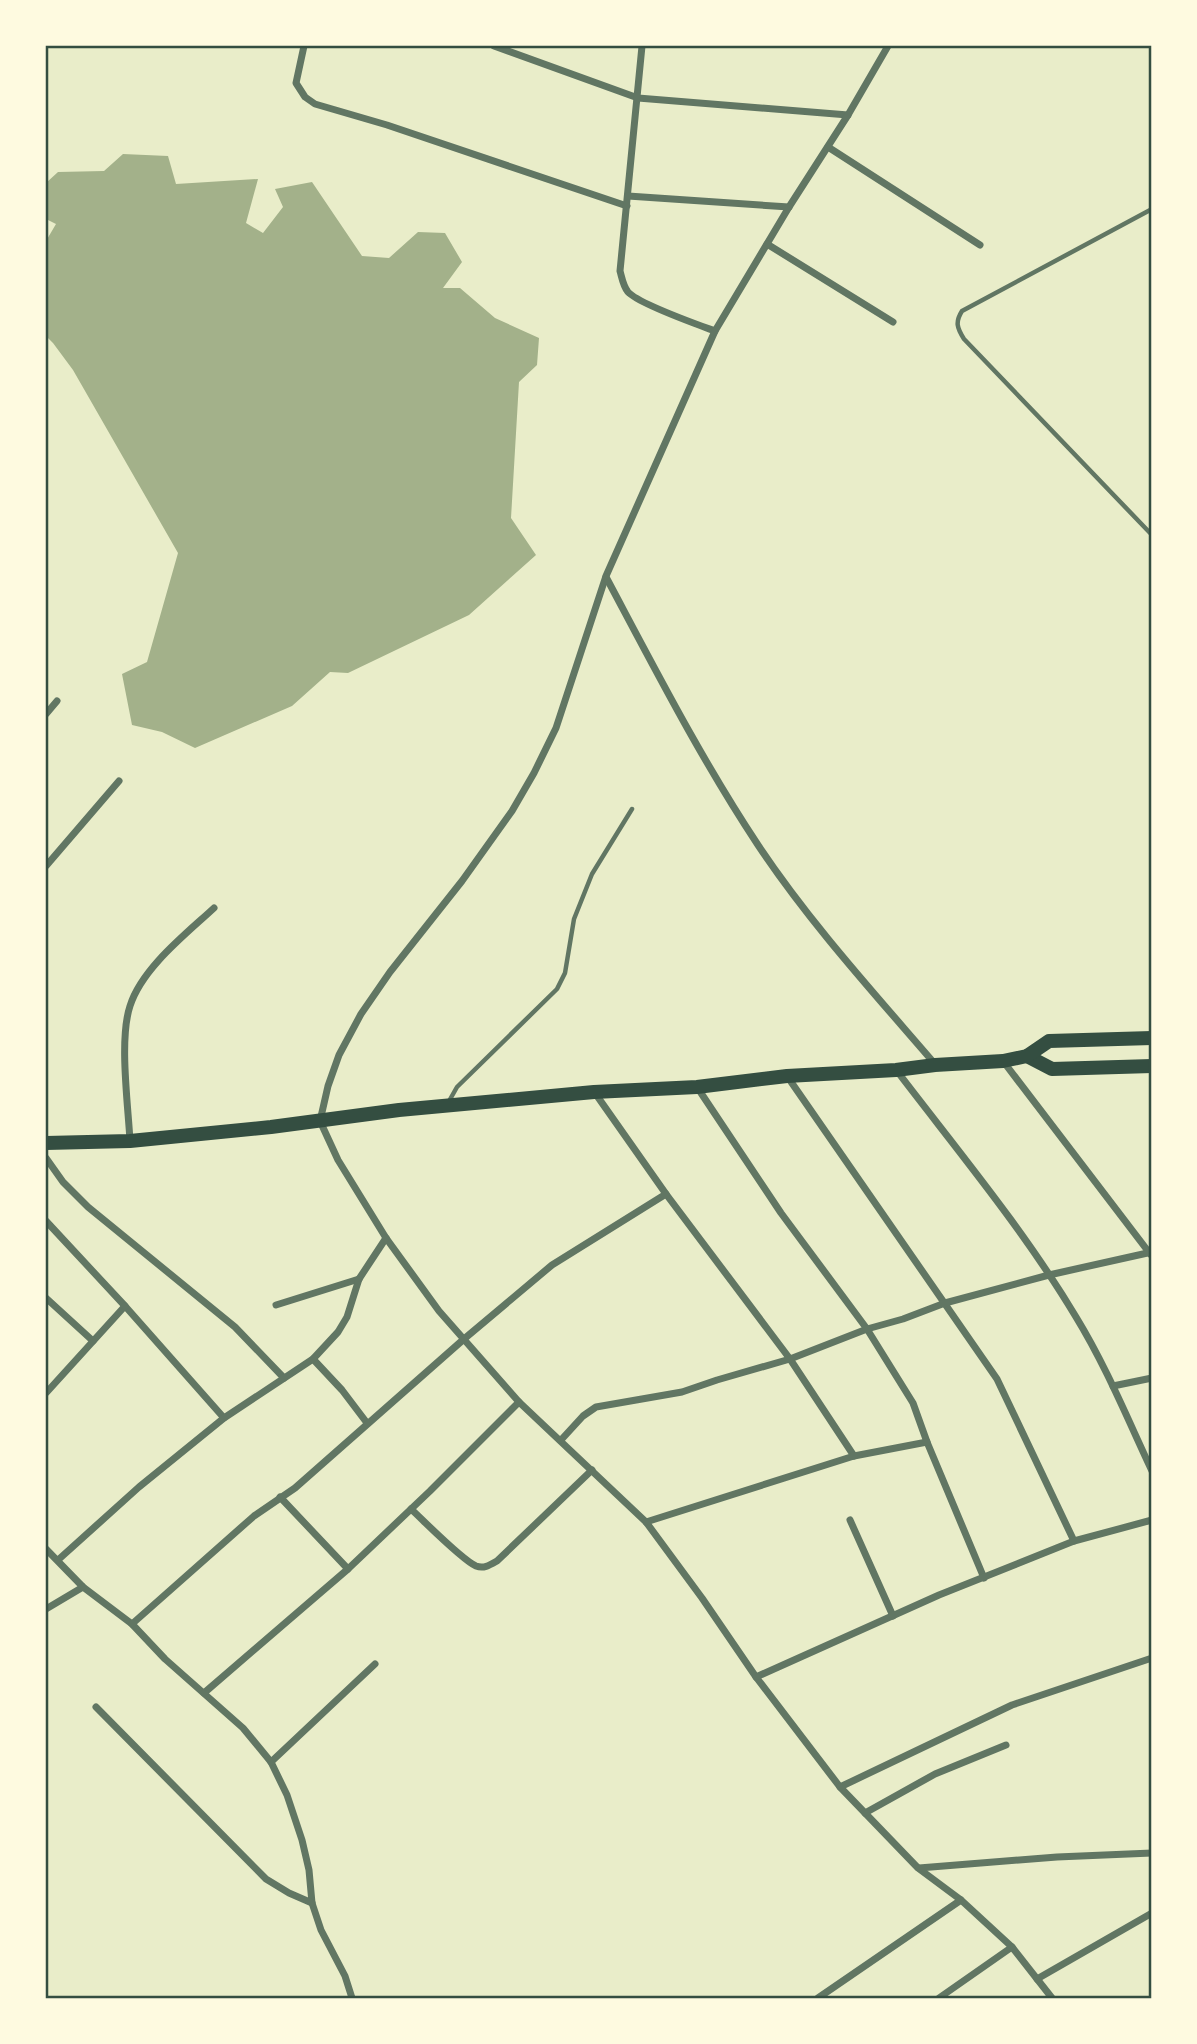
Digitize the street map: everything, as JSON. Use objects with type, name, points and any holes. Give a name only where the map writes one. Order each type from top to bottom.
[{"type":"main road","points":[[46,1143],[130,1141],[399,1110],[594,1092],[697,1087],[787,1076],[1003,1061],[1027,1056],[1049,1041],[1152,1038]]},
{"type":"main road","points":[[1027,1056],[1052,1069],[1152,1066]]},
{"type":"street","points":[[304,46],[296,83],[305,97],[315,104],[387,125],[626,206]]},
{"type":"street","points":[[494,46],[638,98],[848,115]]},
{"type":"street","points":[[642,46],[620,271],[623,284],[628,293],[641,301],[715,331]]},
{"type":"street","points":[[888,46],[715,331],[606,576],[556,728],[534,773],[512,811],[470,871],[390,972],[361,1014],[339,1055],[320,1121],[338,1160],[386,1238],[439,1311],[519,1402],[646,1522],[756,1678],[840,1787],[918,1868],[961,1900],[1013,1947],[1052,1998]]},
{"type":"street","points":[[828,147],[980,246]]},
{"type":"street","points":[[628,196],[789,207]]},
{"type":"street","points":[[767,244],[893,322]]},
{"type":"street","points":[[606,576],[694,742],[758,845],[820,929],[935,1065]]},
{"type":"street","points":[[46,714],[57,701]]},
{"type":"street","points":[[46,866],[119,781]]},
{"type":"street","points":[[130,1141],[125,1037],[130,1005],[143,981],[163,956],[214,908]]},
{"type":"street","points":[[561,1440],[583,1416],[596,1407],[682,1392],[790,1359],[945,1303],[1049,1275],[1151,1253],[1003,1061]]},
{"type":"street","points":[[896,1070],[1049,1275],[1077,1319],[1113,1386],[1152,1471]]},
{"type":"street","points":[[787,1076],[997,1379],[1074,1541]]},
{"type":"street","points":[[697,1087],[781,1213],[867,1329],[913,1403],[984,1578]]},
{"type":"street","points":[[594,1092],[666,1194],[790,1359],[854,1456]]},
{"type":"street","points":[[46,1158],[63,1182],[88,1207],[235,1326],[285,1378]]},
{"type":"street","points":[[132,1624],[254,1516],[295,1488],[552,1265],[666,1194]]},
{"type":"street","points":[[46,1221],[224,1418]]},
{"type":"street","points":[[58,1560],[139,1487],[224,1418],[313,1359],[338,1332],[347,1317],[359,1279],[386,1238]]},
{"type":"street","points":[[276,1306],[359,1279]]},
{"type":"street","points":[[46,1298],[93,1341]]},
{"type":"street","points":[[46,1393],[125,1306]]},
{"type":"street","points":[[313,1359],[368,1423]]},
{"type":"street","points":[[1113,1386],[1152,1378]]},
{"type":"street","points":[[204,1693],[348,1569],[519,1402]]},
{"type":"street","points":[[646,1522],[854,1456],[927,1442]]},
{"type":"street","points":[[411,1509],[465,1558],[476,1566],[486,1567],[497,1561],[592,1470]]},
{"type":"street","points":[[281,1497],[348,1569]]},
{"type":"street","points":[[850,1520],[893,1616]]},
{"type":"street","points":[[756,1678],[939,1595],[1074,1541],[1152,1520]]},
{"type":"street","points":[[46,1549],[83,1587],[132,1624],[165,1659],[243,1728],[271,1762],[287,1795],[302,1840],[309,1870],[312,1903],[321,1930],[345,1976],[352,1998]]},
{"type":"street","points":[[46,1609],[83,1587]]},
{"type":"street","points":[[840,1787],[1012,1705],[1152,1658]]},
{"type":"street","points":[[271,1762],[375,1664]]},
{"type":"street","points":[[96,1707],[266,1879],[312,1903]]},
{"type":"street","points":[[865,1813],[935,1774],[1006,1745]]},
{"type":"street","points":[[918,1868],[1152,1853]]},
{"type":"street","points":[[817,1998],[961,1900]]},
{"type":"street","points":[[1037,1979],[1152,1913]]},
{"type":"street","points":[[939,1998],[1013,1947]]},
{"type":"lane","points":[[1152,209],[962,311],[957,319],[957,329],[1152,535]]},
{"type":"lane","points":[[446,1106],[457,1087],[557,989],[565,972],[574,919],[592,874],[632,809]]},
{"type":"shaded area","points":[[123,154],[168,156],[176,184],[258,179],[246,223],[263,233],[283,207],[275,189],[312,182],[362,256],[389,258],[418,232],[445,233],[462,262],[443,288],[460,288],[495,318],[539,338],[537,365],[519,382],[511,518],[536,555],[469,615],[348,673],[330,672],[292,706],[195,748],[162,732],[132,725],[122,674],[147,662],[178,553],[73,370],[46,336],[46,241],[56,224],[46,219],[46,183],[58,172],[104,171]]}]
